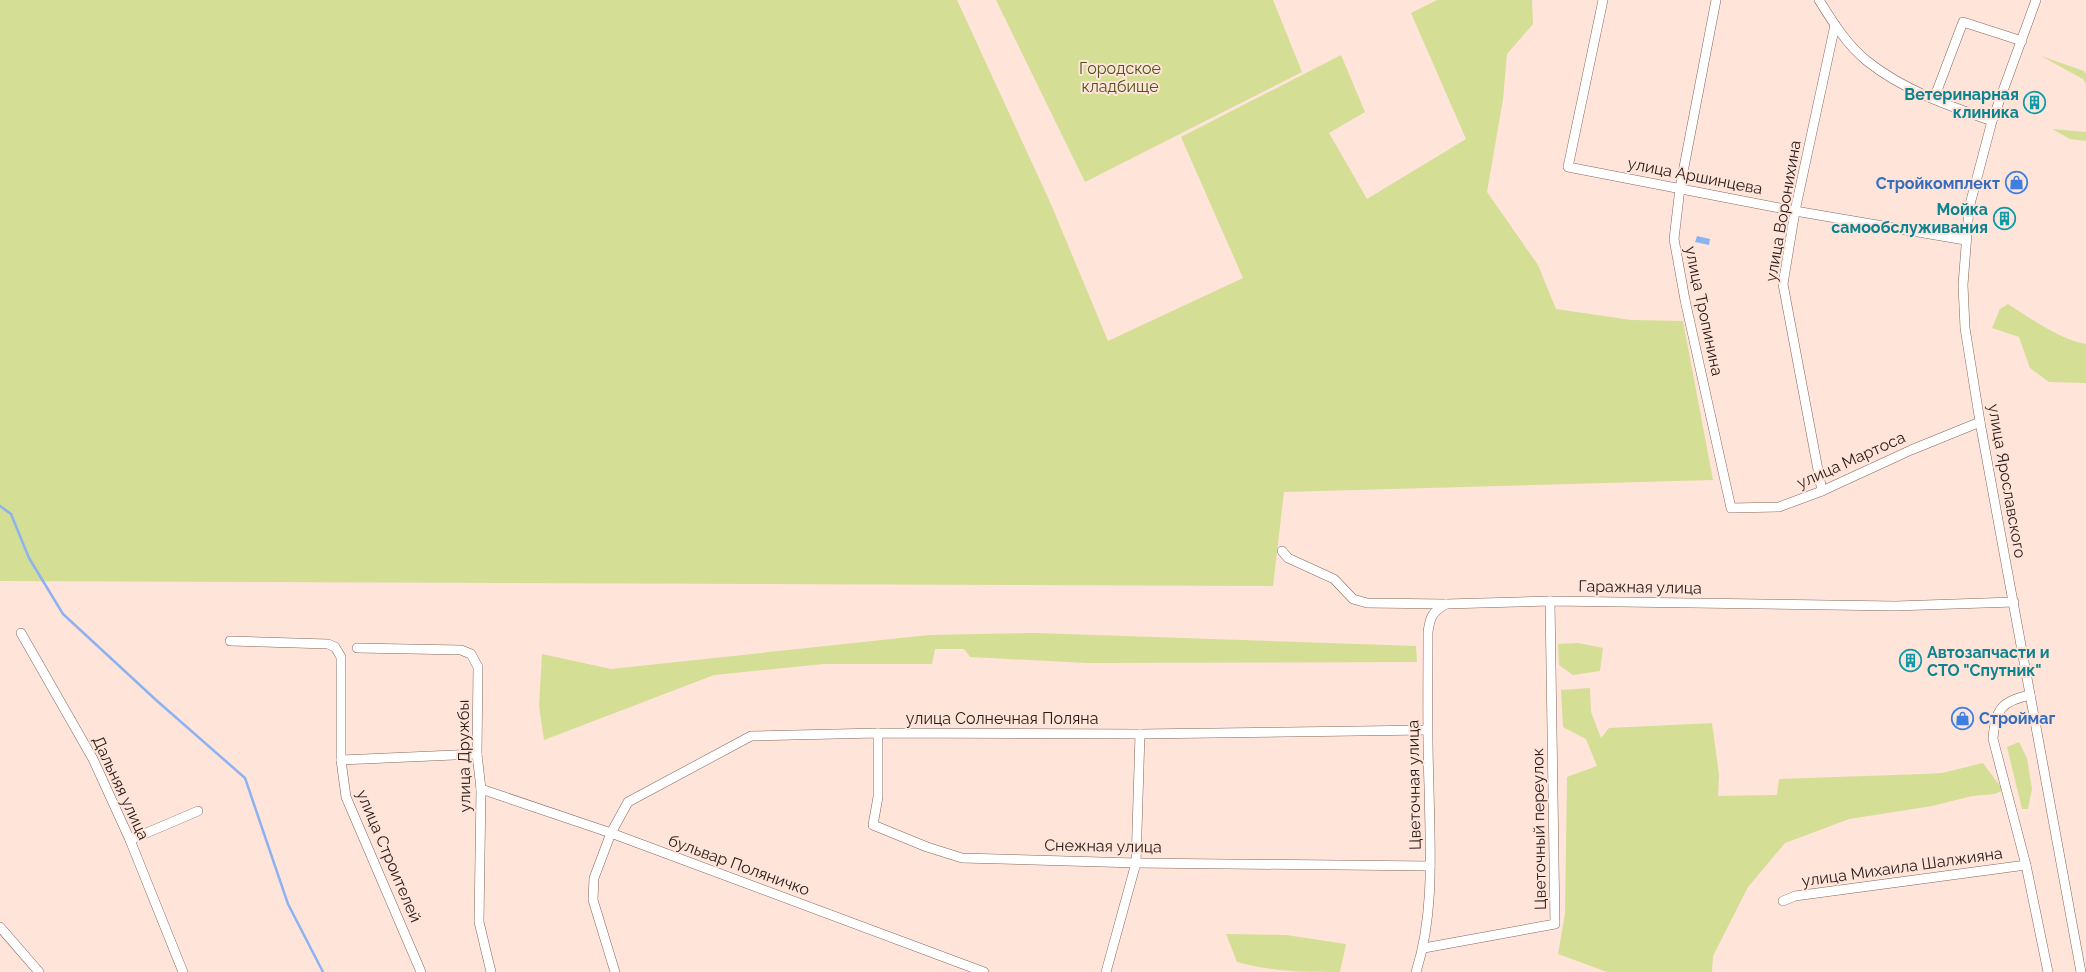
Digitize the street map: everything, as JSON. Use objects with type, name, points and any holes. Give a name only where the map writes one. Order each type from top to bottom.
[{"type":"street","name":"улица Аршинцева","points":[[1603,0],[1568,167],[1795,211],[1965,240]]},
{"type":"street","name":"улица Тропинина","points":[[1716,0],[1680,188],[1674,239],[1685,300],[1731,508]]},
{"type":"street","points":[[1819,0],[1835,25],[1866,60],[1900,83],[1945,105],[1992,121]]},
{"type":"street","name":"улица Ярославского","points":[[2036,0],[1992,121],[1969,208],[1965,240],[1963,285],[1965,328],[1980,422],[2081,972]]},
{"type":"street","points":[[1945,105],[1935,96],[1963,22],[2022,41]]},
{"type":"street","name":"улица Воронихина","points":[[1822,491],[1783,284],[1795,211],[1835,25]]},
{"type":"street","name":"улица Мартоса","points":[[1731,508],[1779,507],[1822,491],[1911,450],[1980,422]]},
{"type":"street","name":"Гаражная улица","points":[[1282,551],[1288,558],[1334,579],[1353,599],[1367,603],[1446,604],[1550,601],[1896,606],[2014,602]]},
{"type":"street","name":"Цветочный переулок","points":[[1424,948],[1555,924],[1550,601]]},
{"type":"street","name":"Цветочная улица","points":[[1416,972],[1424,948],[1430,866],[1427,730],[1428,632],[1430,616],[1446,604]]},
{"type":"street","name":"Дальняя улица","points":[[22,633],[93,759],[130,840],[183,972]]},
{"type":"street","name":"улица Строителей","points":[[230,641],[328,644],[336,647],[341,657],[341,760],[346,798],[421,972]]},
{"type":"street","name":"улица Дружбы","points":[[357,648],[461,650],[471,654],[478,668],[477,754],[481,789],[478,922],[491,972]]},
{"type":"street","points":[[2030,695],[2011,699],[2000,709],[1994,724],[1993,739],[2026,865],[2048,972]]},
{"type":"street","name":"улица Солнечная Поляна","points":[[615,972],[592,900],[594,878],[611,833],[628,802],[751,736],[878,733],[1140,734],[1427,730]]},
{"type":"street","name":"Снежная улица","points":[[878,733],[878,796],[873,825],[927,847],[962,858],[1136,863],[1430,866]]},
{"type":"street","points":[[1106,972],[1136,863],[1140,734]]},
{"type":"street","points":[[341,760],[477,754]]},
{"type":"street","name":"бульвар Поляничко","points":[[481,789],[611,833],[984,972]]},
{"type":"street","points":[[130,840],[198,811]]},
{"type":"street","name":"улица Михаила Шалжияна","points":[[1783,901],[1795,896],[2026,865]]},
{"type":"street","points":[[0,927],[39,972]]},
{"type":"green space","points":[[0,0],[957,0],[1050,202],[1108,341],[1243,278],[1181,137],[1341,55],[1365,112],[1329,133],[1367,199],[1466,139],[1411,13],[1437,0],[1532,0],[1533,24],[1507,54],[1503,99],[1487,192],[1538,265],[1556,309],[1631,320],[1683,321],[1713,480],[1284,492],[1273,586],[0,581]]},
{"type":"green space","name":"Городское кладбище","points":[[996,0],[1273,0],[1302,72],[1085,182]]},
{"type":"green space","points":[[2041,56],[2084,71],[2086,74],[2086,84],[2083,79]]},
{"type":"green space","points":[[2052,129],[2086,132],[2086,141],[2070,139]]},
{"type":"green space","points":[[2008,304],[2056,333],[2076,342],[2086,344],[2086,383],[2049,382],[2030,368],[2019,337],[1992,328],[2000,309]]},
{"type":"green space","points":[[1035,633],[1416,646],[1417,662],[1087,663],[970,657],[964,649],[935,649],[932,664],[823,664],[714,675],[544,740],[539,706],[542,654],[611,669],[929,635]]},
{"type":"green space","points":[[1578,643],[1603,648],[1600,671],[1573,675],[1559,665],[1558,644]]},
{"type":"green space","points":[[1590,688],[1591,712],[1601,738],[1609,728],[1712,723],[1719,775],[1718,796],[1777,795],[1779,779],[1942,773],[1983,763],[2003,790],[1995,794],[1972,796],[1932,806],[1849,819],[1785,843],[1748,887],[1713,956],[1712,972],[1607,972],[1558,954],[1565,914],[1567,777],[1597,766],[1586,739],[1563,727],[1561,690]]},
{"type":"green space","points":[[2019,742],[2027,758],[2032,789],[2028,809],[2022,809],[2007,747]]},
{"type":"green space","points":[[1226,934],[1286,935],[1346,944],[1340,972],[1288,971],[1237,962]]},
{"type":"water","points":[[1697,236],[1710,239],[1709,245],[1695,242]]},
{"type":"waterway","points":[[0,506],[11,514],[29,558],[63,614],[156,700],[245,778],[288,904],[323,972]]},
{"type":"place","name":"Ветеринарная клиника","points":[[2035,103]]},
{"type":"place","name":"Стройкомплект","points":[[2016,183]]},
{"type":"place","name":"Мойка самообслуживания","points":[[2004,218]]},
{"type":"place","name":"Автозапчасти и СТО \"Спутник\"","points":[[1911,661]]},
{"type":"place","name":"Строймаг","points":[[1963,718]]}]
